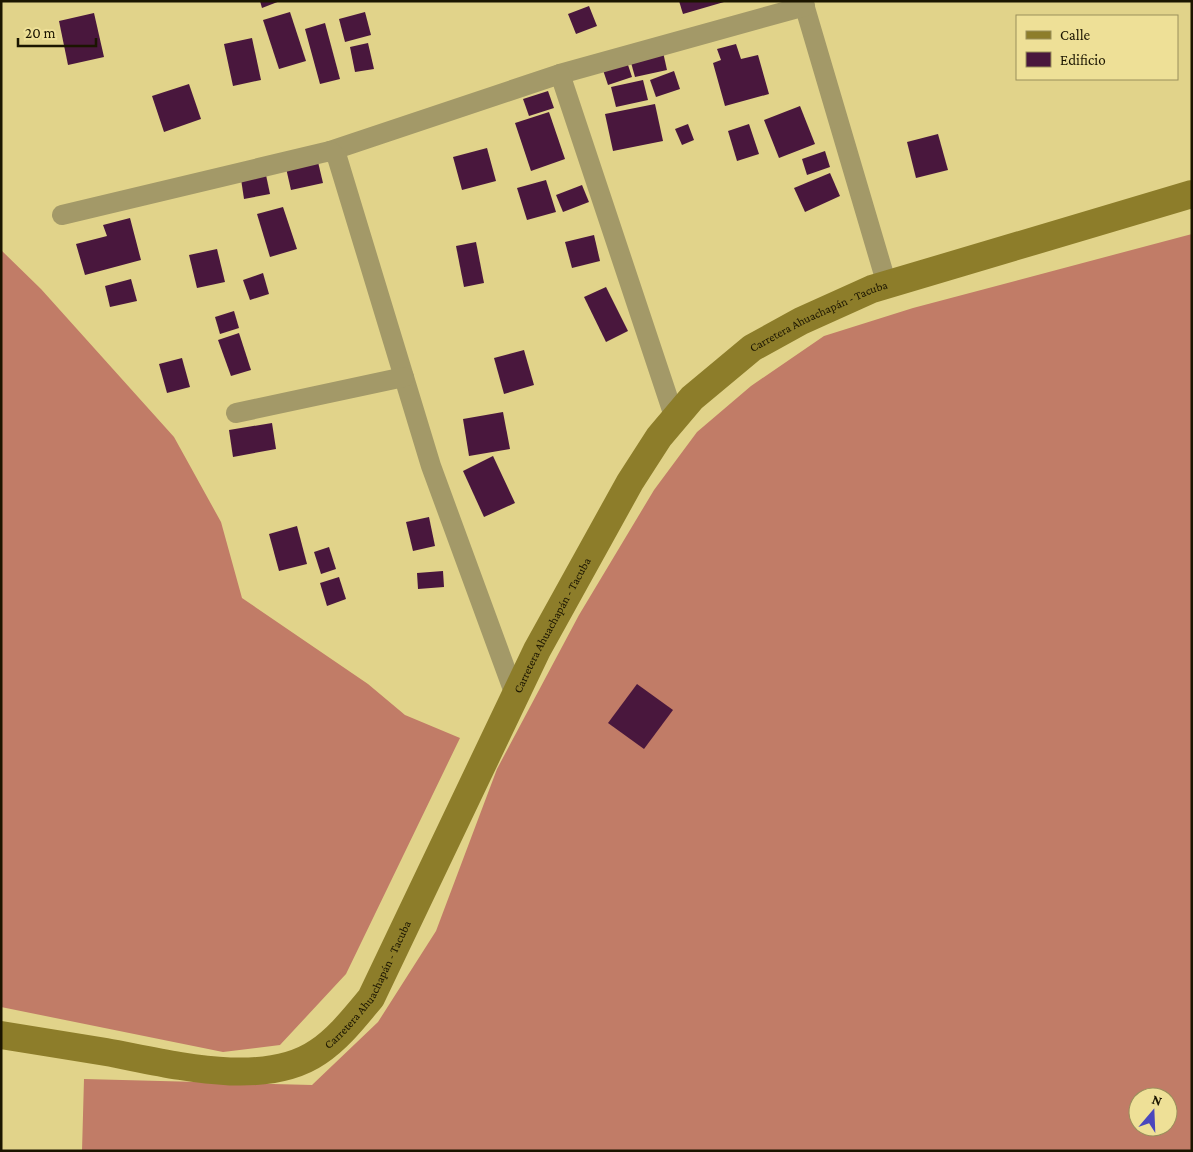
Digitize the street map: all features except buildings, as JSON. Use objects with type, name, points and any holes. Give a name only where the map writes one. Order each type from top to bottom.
[{"type":"street","points":[[62,215],[330,150],[560,74],[804,3],[887,285]]},
{"type":"street","points":[[560,74],[675,419]]},
{"type":"street","points":[[330,150],[337,157],[431,466],[516,695]]},
{"type":"street","name":"Carretera Ahuachapán - Tacuba","points":[[1,1035],[201,1069],[252,1072],[277,1069],[317,1053],[343,1030],[371,998],[537,650],[630,482],[659,438],[692,398],[752,348],[801,321],[872,289],[1192,194]]},
{"type":"street","points":[[236,413],[404,377]]},
{"type":"shaded area","points":[[1192,234],[1192,1151],[82,1151],[84,1079],[312,1085],[378,1022],[436,931],[497,769],[579,615],[654,490],[697,432],[751,386],[824,336],[913,308]]},
{"type":"shaded area","points":[[1,250],[41,289],[174,437],[221,522],[242,598],[368,684],[405,715],[460,738],[346,974],[280,1045],[223,1052],[1,1007]]}]
